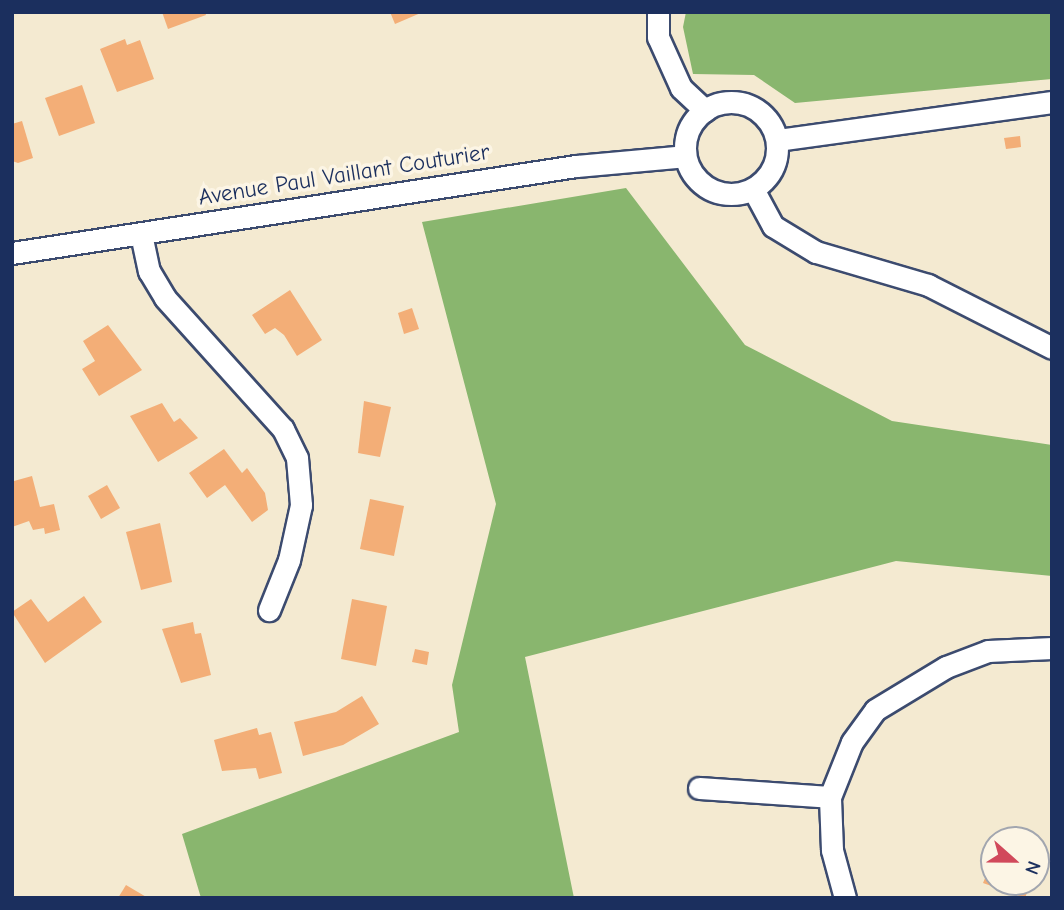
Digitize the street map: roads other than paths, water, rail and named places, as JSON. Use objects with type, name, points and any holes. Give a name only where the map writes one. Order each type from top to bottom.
[{"type":"street","points":[[658,12],[658,37],[681,88],[705,110]]},
{"type":"street","points":[[734,101],[750,105],[773,125],[778,140],[773,169],[753,189],[739,194],[710,190],[690,170],[685,156],[688,130],[705,110],[734,101]]},
{"type":"street","points":[[778,140],[1052,102]]},
{"type":"street","name":"Avenue Paul Vaillant Couturier","points":[[12,253],[576,166],[685,156]]},
{"type":"street","points":[[753,189],[773,226],[817,252],[928,285],[1052,348]]},
{"type":"street","points":[[141,234],[149,271],[166,298],[283,429],[297,458],[301,505],[289,559],[269,610]]},
{"type":"street","points":[[845,898],[832,850],[830,797],[835,774],[867,721],[913,685],[988,651],[1052,648]]},
{"type":"street","points":[[699,788],[830,797]]}]
